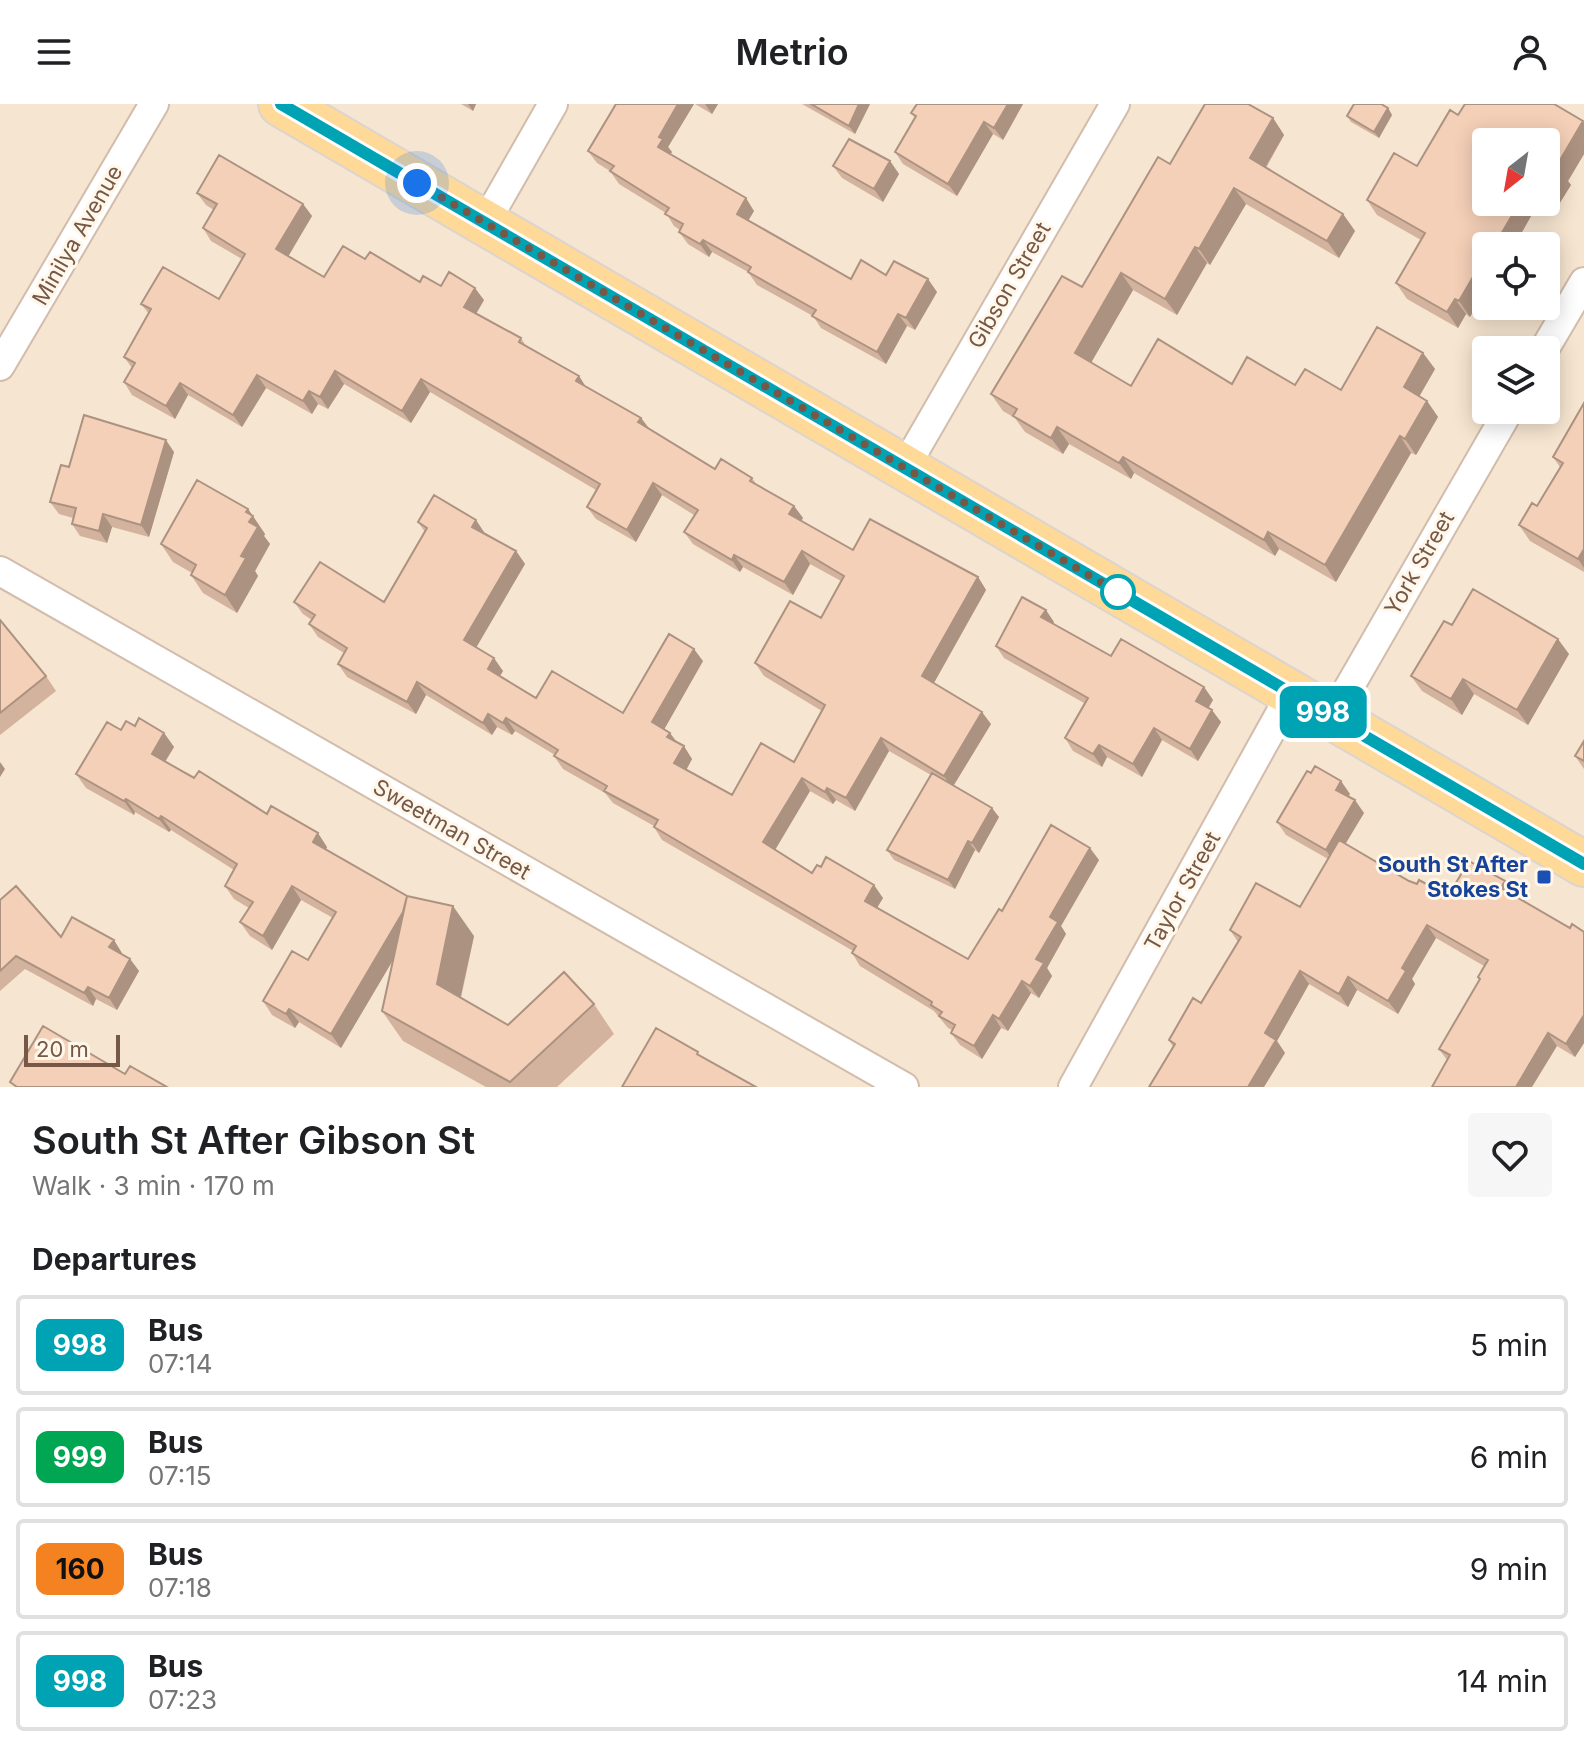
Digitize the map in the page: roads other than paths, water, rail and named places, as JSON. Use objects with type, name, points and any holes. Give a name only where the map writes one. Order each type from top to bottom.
[{"type":"main road","points":[[281,104],[1584,864]]},
{"type":"street","name":"Minilya Avenue","points":[[0,366],[154,104]]},
{"type":"street","points":[[485,223],[553,104]]},
{"type":"street","name":"Gibson Street","points":[[905,467],[1115,104]]},
{"type":"street","points":[[1552,336],[1584,282]]},
{"type":"street","name":"York Street","points":[[1332,717],[1501,424]]},
{"type":"street","name":"Sweetman Street","points":[[0,571],[904,1087]]},
{"type":"street","name":"Taylor Street","points":[[1073,1087],[1291,694]]},
{"type":"place","name":"South St After Stokes St","points":[[1544,877]]}]
